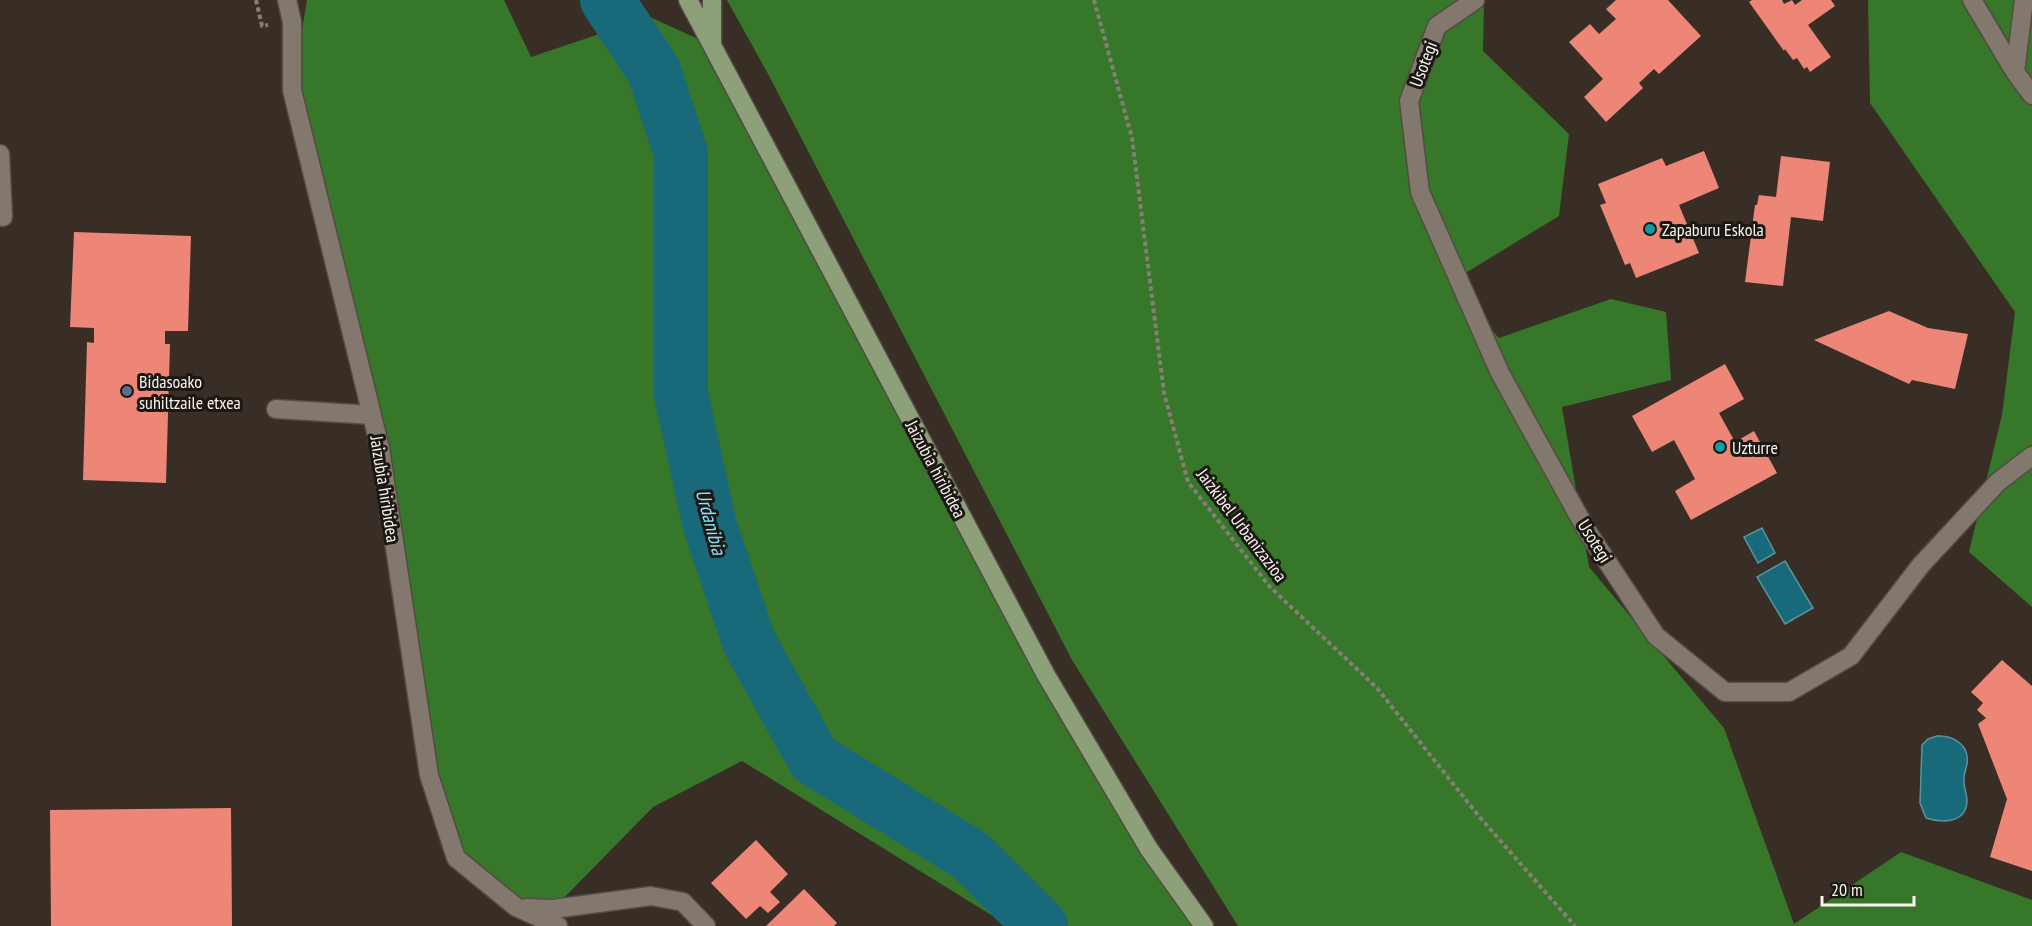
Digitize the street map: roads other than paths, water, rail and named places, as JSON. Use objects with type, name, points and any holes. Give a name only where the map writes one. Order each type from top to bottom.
[{"type":"main road","name":"Jaizubia hiribidea","points":[[687,0],[1046,675],[1149,849],[1203,926]]},
{"type":"main road","points":[[711,45],[712,0]]},
{"type":"street","name":"Jaizubia hiribidea","points":[[287,0],[292,22],[292,90],[380,448],[429,775],[456,858],[516,908],[558,926]]},
{"type":"street","name":"Usotegi","points":[[1475,0],[1437,26],[1409,101],[1420,192],[1500,373],[1587,531],[1656,636],[1690,664],[1725,692],[1789,692],[1851,656],[1921,565],[1998,482],[2032,456]]},
{"type":"street","points":[[1972,0],[2015,72],[2032,95]]},
{"type":"street","points":[[2015,72],[2024,0]]},
{"type":"street","points":[[0,154],[3,217]]},
{"type":"street","points":[[276,409],[372,415]]},
{"type":"street","points":[[516,908],[553,909],[651,896],[683,902],[706,926]]},
{"type":"water","points":[[1762,528],[1775,553],[1758,563],[1744,537]]},
{"type":"water","points":[[1785,561],[1813,608],[1785,624],[1757,577]]},
{"type":"water","points":[[1937,736],[1954,739],[1966,751],[1967,757],[1964,775],[1966,809],[1958,818],[1945,821],[1926,818],[1920,803],[1922,745],[1928,739]]},
{"type":"waterway","name":"Urdanibia","points":[[607,0],[654,71],[681,153],[681,395],[710,526],[749,642],[814,759],[971,856],[1041,926]]},
{"type":"place","name":"Zapaburu Eskola","points":[[1650,229]]},
{"type":"place","name":"Bidasoako suhiltzaile etxea","points":[[127,391]]},
{"type":"place","name":"Uzturre","points":[[1720,447]]}]
